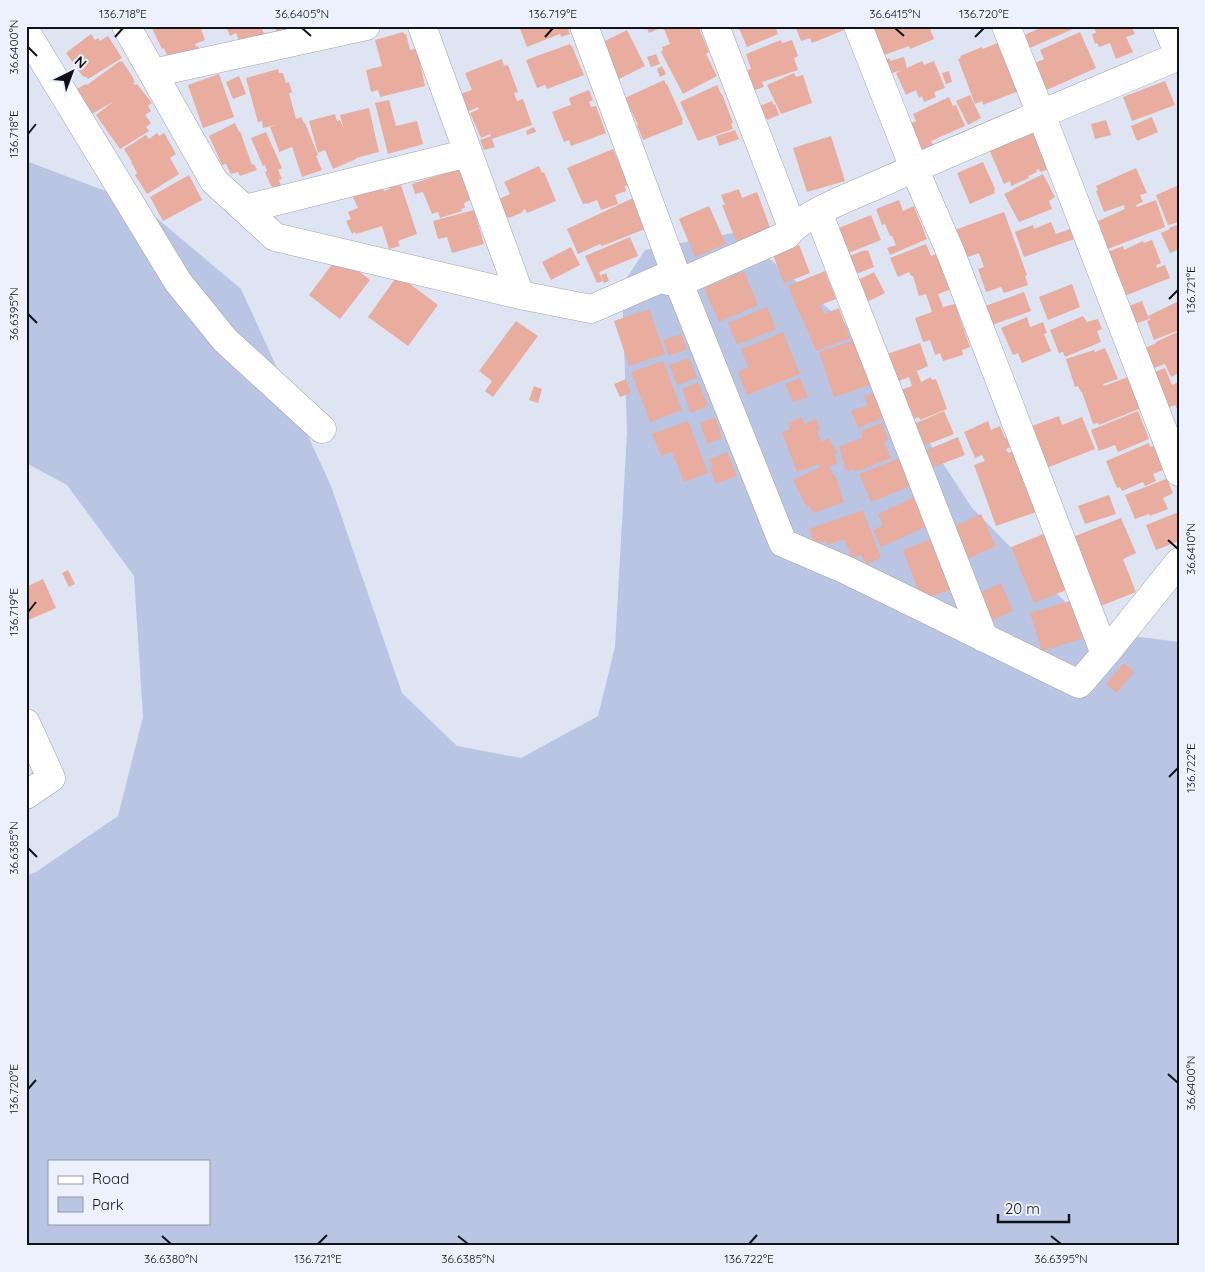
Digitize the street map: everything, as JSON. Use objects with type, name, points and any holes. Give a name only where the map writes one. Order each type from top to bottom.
[{"type":"street","points":[[126,26],[214,181],[275,237],[520,295],[591,309],[660,279],[679,283],[787,234],[792,227],[818,212],[914,168],[1179,55],[1167,26]]},
{"type":"street","points":[[153,73],[366,26]]},
{"type":"street","points":[[422,26],[520,295]]},
{"type":"street","points":[[584,26],[679,283],[783,543],[846,570],[1078,684],[1105,654],[1179,562]]},
{"type":"street","points":[[715,26],[792,227]]},
{"type":"street","points":[[858,26],[914,168],[950,251],[1105,654]]},
{"type":"street","points":[[1006,26],[1179,472]]},
{"type":"street","points":[[26,32],[178,282],[225,340],[322,429]]},
{"type":"street","points":[[245,209],[468,153]]},
{"type":"street","points":[[818,212],[984,638]]},
{"type":"street","points":[[26,722],[50,778],[26,795]]},
{"type":"green space","points":[[26,161],[140,204],[241,289],[331,486],[402,693],[457,746],[521,758],[598,716],[615,647],[627,432],[622,285],[645,250],[738,232],[844,322],[914,419],[972,508],[1094,631],[1179,642],[1179,1246],[26,1246],[26,876],[36,872],[118,816],[143,717],[134,576],[67,485],[26,463]]},
{"type":"building","points":[[151,26],[200,26],[205,40],[195,44],[199,49],[169,60]]},
{"type":"building","points":[[226,26],[261,26],[267,41],[241,45],[236,33],[230,36]]},
{"type":"building","points":[[274,26],[298,26],[278,34]]},
{"type":"building","points":[[519,26],[567,26],[570,34],[561,37],[560,34],[527,47]]},
{"type":"building","points":[[646,26],[698,26],[709,52],[706,54],[717,76],[683,94],[661,52],[663,50],[662,47],[670,44],[665,31],[662,27],[649,33]]},
{"type":"building","points":[[738,26],[775,26],[778,34],[747,47]]},
{"type":"building","points":[[795,26],[846,26],[847,29],[812,43],[810,38],[801,41]]},
{"type":"building","points":[[875,26],[929,26],[934,39],[910,49],[909,46],[884,55],[871,28]]},
{"type":"building","points":[[1045,26],[1080,26],[1025,50],[1020,37]]},
{"type":"building","points":[[1094,26],[1136,26],[1132,28],[1135,34],[1126,37],[1133,52],[1116,59],[1110,43],[1099,47],[1097,43],[1095,44],[1092,34],[1096,33]]},
{"type":"building","points":[[627,30],[645,66],[619,79],[601,43]]},
{"type":"building","points":[[403,32],[406,34],[410,50],[416,49],[418,53],[425,86],[380,97],[378,90],[371,92],[366,70],[382,66],[375,40]]},
{"type":"building","points":[[1080,32],[1096,68],[1040,93],[1028,66],[1044,59],[1040,50]]},
{"type":"building","points":[[91,34],[95,40],[98,38],[100,41],[108,36],[122,58],[88,79],[81,74],[66,53]]},
{"type":"building","points":[[781,40],[782,43],[792,40],[798,56],[794,58],[798,70],[762,82],[764,87],[752,91],[746,71],[751,69],[746,54]]},
{"type":"building","points":[[1000,42],[1021,90],[983,105],[982,101],[975,104],[958,59],[961,58],[960,56],[982,47],[983,49]]},
{"type":"building","points":[[570,44],[584,75],[547,89],[545,85],[537,88],[526,60]]},
{"type":"building","points":[[656,54],[660,64],[651,67],[647,57]]},
{"type":"building","points":[[904,57],[907,68],[922,61],[924,65],[934,61],[945,88],[934,92],[936,97],[924,102],[922,96],[919,98],[916,90],[906,95],[896,73],[902,70],[889,74],[885,60],[890,58],[890,61]]},
{"type":"building","points":[[502,59],[504,66],[508,65],[518,92],[514,93],[517,101],[523,99],[532,125],[492,139],[495,147],[484,150],[480,140],[491,136],[490,134],[481,138],[470,113],[479,109],[478,107],[467,112],[460,94],[472,90],[465,73]]},
{"type":"building","points":[[122,61],[132,76],[135,82],[133,83],[137,84],[152,103],[148,106],[151,111],[145,115],[151,123],[146,127],[149,131],[120,149],[96,115],[114,101],[92,114],[77,89],[87,85]]},
{"type":"building","points":[[662,66],[666,74],[660,77],[657,69]]},
{"type":"building","points":[[278,69],[279,73],[283,73],[286,83],[289,82],[292,93],[289,93],[296,119],[301,117],[305,123],[322,170],[302,177],[292,147],[279,152],[270,127],[280,124],[263,128],[262,121],[258,122],[246,78]]},
{"type":"building","points":[[949,71],[952,82],[946,84],[942,73]]},
{"type":"building","points":[[794,73],[796,77],[803,75],[812,103],[781,114],[767,85]]},
{"type":"building","points":[[219,74],[234,117],[203,128],[188,85]]},
{"type":"building","points":[[239,76],[246,94],[233,99],[226,82]]},
{"type":"building","points":[[664,80],[683,120],[683,124],[643,140],[625,98]]},
{"type":"building","points":[[1165,81],[1175,105],[1132,121],[1123,97]]},
{"type":"building","points":[[717,85],[733,123],[731,124],[733,129],[698,141],[680,102]]},
{"type":"building","points":[[589,90],[593,100],[589,102],[591,107],[596,106],[606,133],[571,146],[569,140],[564,142],[552,112],[571,105],[569,98]]},
{"type":"building","points":[[970,95],[981,118],[968,125],[956,101]]},
{"type":"building","points":[[949,97],[953,106],[956,105],[965,126],[931,141],[933,145],[920,150],[909,124],[916,121],[913,114]]},
{"type":"building","points":[[389,100],[396,126],[417,121],[423,144],[388,154],[375,103]]},
{"type":"building","points":[[772,101],[779,115],[760,121],[755,108]]},
{"type":"building","points":[[369,108],[379,152],[356,158],[333,169],[325,150],[318,153],[309,121],[335,114],[337,121],[340,120],[344,130],[340,115]]},
{"type":"building","points":[[1152,117],[1158,132],[1137,141],[1131,126]]},
{"type":"building","points":[[1106,120],[1111,135],[1095,139],[1091,124]]},
{"type":"building","points":[[235,123],[240,131],[252,165],[254,164],[257,170],[240,176],[238,172],[231,174],[226,164],[222,165],[209,136]]},
{"type":"building","points":[[534,127],[536,132],[527,135],[526,131]]},
{"type":"building","points":[[735,130],[739,139],[719,146],[716,136]]},
{"type":"building","points":[[1032,130],[1049,169],[1040,172],[1039,169],[1036,170],[1037,172],[1028,176],[1029,178],[1011,186],[1010,181],[1004,184],[989,149]]},
{"type":"building","points":[[266,132],[282,168],[278,170],[282,179],[279,180],[281,185],[273,188],[265,172],[267,171],[265,165],[263,166],[251,138]]},
{"type":"building","points":[[157,133],[159,136],[164,133],[176,154],[170,158],[179,174],[147,194],[135,175],[137,173],[124,149],[146,135],[149,139]]},
{"type":"building","points":[[831,136],[845,181],[807,192],[793,148]]},
{"type":"building","points":[[613,149],[629,185],[625,186],[626,191],[615,195],[618,204],[601,210],[597,200],[583,204],[567,168]]},
{"type":"building","points":[[983,162],[995,193],[970,204],[957,173]]},
{"type":"building","points":[[539,166],[542,173],[544,172],[556,201],[527,213],[525,209],[523,212],[506,218],[497,200],[510,194],[504,182]]},
{"type":"building","points":[[460,168],[472,199],[464,203],[465,208],[461,209],[462,211],[440,218],[438,212],[432,214],[423,192],[415,194],[412,184]]},
{"type":"building","points":[[1136,168],[1147,193],[1140,195],[1143,202],[1136,205],[1137,207],[1156,200],[1165,227],[1105,250],[1097,230],[1101,228],[1098,221],[1125,209],[1124,205],[1104,212],[1096,186]]},
{"type":"building","points":[[1043,174],[1055,197],[1049,201],[1052,209],[1019,222],[1004,194]]},
{"type":"building","points":[[189,175],[202,200],[163,221],[150,197]]},
{"type":"building","points":[[380,182],[384,191],[396,184],[397,186],[401,185],[417,234],[398,241],[400,246],[389,249],[382,226],[352,234],[346,221],[351,219],[348,212],[358,208],[352,195]]},
{"type":"building","points":[[1179,185],[1179,222],[1168,225],[1156,195]]},
{"type":"building","points":[[739,189],[742,198],[757,192],[772,233],[738,246],[722,205],[725,205],[721,195]]},
{"type":"building","points":[[633,198],[645,229],[602,246],[600,244],[578,254],[567,229]]},
{"type":"building","points":[[899,200],[903,211],[914,206],[927,239],[890,255],[887,248],[896,245],[885,224],[882,225],[876,209]]},
{"type":"building","points":[[709,206],[726,244],[695,257],[679,219]]},
{"type":"building","points":[[474,210],[484,244],[452,253],[447,237],[438,239],[433,221]]},
{"type":"building","points":[[1004,212],[1027,275],[1025,276],[1028,285],[1004,293],[1001,287],[986,292],[978,269],[984,267],[979,253],[962,259],[952,231]]},
{"type":"building","points":[[871,215],[881,240],[846,254],[836,229]]},
{"type":"building","points":[[1051,222],[1056,234],[1073,228],[1077,238],[1024,257],[1015,232],[1033,225],[1034,229]]},
{"type":"building","points":[[1179,224],[1179,251],[1170,253],[1161,233]]},
{"type":"building","points":[[630,237],[638,256],[599,272],[603,281],[597,283],[585,256]]},
{"type":"building","points":[[1152,240],[1161,263],[1156,265],[1157,268],[1165,265],[1170,278],[1122,297],[1117,286],[1122,284],[1112,260],[1105,253],[1123,246],[1124,250],[1143,241],[1144,243]]},
{"type":"building","points":[[926,244],[931,256],[936,254],[952,289],[938,294],[943,307],[955,304],[970,347],[962,350],[963,355],[943,361],[940,353],[935,355],[930,340],[923,342],[915,318],[932,312],[926,294],[919,296],[913,276],[909,272],[898,277],[890,258]]},
{"type":"building","points":[[799,245],[810,273],[784,283],[773,255]]},
{"type":"building","points":[[571,247],[580,265],[551,280],[542,262]]},
{"type":"building","points":[[868,250],[874,267],[856,274],[849,256]]},
{"type":"building","points":[[334,262],[352,266],[370,280],[340,319],[309,295]]},
{"type":"building","points":[[744,271],[758,305],[719,322],[704,288]]},
{"type":"building","points":[[825,271],[836,299],[820,305],[824,314],[839,308],[850,338],[816,351],[788,286]]},
{"type":"building","points":[[874,272],[885,293],[865,303],[854,282]]},
{"type":"building","points":[[606,273],[609,281],[604,283],[601,275]]},
{"type":"building","points":[[398,275],[438,305],[408,346],[368,317]]},
{"type":"building","points":[[1072,284],[1080,307],[1048,320],[1039,297]]},
{"type":"building","points":[[1024,292],[1031,311],[992,325],[985,306]]},
{"type":"building","points":[[1142,301],[1149,319],[1132,325],[1126,307]]},
{"type":"building","points":[[1179,301],[1179,330],[1154,340],[1147,321],[1150,320],[1148,316]]},
{"type":"building","points":[[767,307],[776,329],[737,345],[728,323]]},
{"type":"building","points":[[649,309],[665,354],[629,366],[614,321]]},
{"type":"building","points":[[1083,316],[1087,322],[1098,319],[1102,329],[1097,331],[1101,342],[1065,357],[1063,352],[1059,353],[1050,330]]},
{"type":"building","points":[[1027,317],[1030,327],[1043,322],[1047,333],[1044,334],[1051,351],[1022,363],[1018,353],[1013,355],[1001,328]]},
{"type":"building","points":[[516,321],[538,336],[493,397],[485,391],[492,381],[479,371]]},
{"type":"building","points":[[1179,331],[1179,373],[1171,377],[1165,364],[1151,369],[1143,349]]},
{"type":"building","points":[[783,332],[800,374],[747,395],[738,372],[748,367],[741,349]]},
{"type":"building","points":[[681,334],[687,349],[669,356],[663,340]]},
{"type":"building","points":[[861,338],[876,383],[834,397],[819,352]]},
{"type":"building","points":[[920,343],[928,366],[917,371],[921,382],[931,377],[932,380],[936,379],[947,409],[920,420],[919,417],[914,419],[901,390],[912,386],[909,377],[894,383],[881,356]]},
{"type":"building","points":[[1105,348],[1118,379],[1103,384],[1104,386],[1128,377],[1144,407],[1099,425],[1098,423],[1093,424],[1082,392],[1078,386],[1075,387],[1066,359]]},
{"type":"building","points":[[689,358],[697,378],[677,385],[669,365]]},
{"type":"building","points":[[663,361],[682,410],[650,422],[631,372]]},
{"type":"building","points":[[1165,368],[1172,385],[1179,382],[1179,413],[1175,405],[1164,409],[1152,373]]},
{"type":"building","points":[[800,378],[808,397],[793,402],[785,384]]},
{"type":"building","points":[[626,379],[631,393],[620,397],[614,384]]},
{"type":"building","points":[[698,382],[708,406],[691,413],[682,389]]},
{"type":"building","points":[[534,386],[542,389],[538,403],[529,400]]},
{"type":"building","points":[[873,393],[878,404],[880,403],[885,417],[858,428],[851,411],[868,405],[864,396]]},
{"type":"building","points":[[944,411],[954,434],[923,446],[914,424]]},
{"type":"building","points":[[1138,411],[1149,439],[1118,452],[1115,445],[1099,451],[1091,430]]},
{"type":"building","points":[[1059,416],[1062,425],[1082,417],[1095,449],[1044,469],[1032,426]]},
{"type":"building","points":[[715,417],[722,438],[707,444],[700,423]]},
{"type":"building","points":[[801,417],[805,424],[816,419],[820,430],[817,431],[821,442],[829,438],[837,453],[834,454],[838,463],[829,467],[834,474],[844,502],[813,513],[810,506],[807,508],[793,480],[820,467],[819,464],[797,472],[782,432],[790,429],[788,424]]},
{"type":"building","points":[[688,421],[708,473],[684,482],[672,452],[661,456],[652,434]]},
{"type":"building","points":[[988,421],[991,430],[1000,426],[1005,438],[1009,437],[1013,446],[1006,449],[1008,453],[1013,451],[1036,512],[996,526],[974,465],[985,461],[982,455],[975,458],[964,432]]},
{"type":"building","points":[[882,423],[888,440],[884,442],[891,458],[855,472],[854,469],[846,471],[839,447],[863,437],[861,431]]},
{"type":"building","points":[[958,437],[965,455],[928,469],[922,452]]},
{"type":"building","points":[[1149,443],[1150,447],[1156,445],[1165,469],[1153,474],[1156,481],[1145,486],[1143,482],[1122,491],[1120,487],[1117,488],[1106,461]]},
{"type":"building","points":[[727,452],[737,476],[716,484],[709,459]]},
{"type":"building","points":[[907,455],[918,483],[871,502],[859,474]]},
{"type":"building","points":[[1167,479],[1173,493],[1163,498],[1168,509],[1135,519],[1125,495]]},
{"type":"building","points":[[919,495],[932,524],[881,547],[873,530],[883,525],[878,514]]},
{"type":"building","points":[[1109,495],[1116,514],[1085,524],[1078,506]]},
{"type":"building","points":[[863,510],[881,558],[866,564],[861,555],[852,558],[844,539],[827,545],[826,541],[814,542],[809,529]]},
{"type":"building","points":[[1179,512],[1179,541],[1156,550],[1146,525]]},
{"type":"building","points":[[981,514],[996,546],[961,562],[946,530]]},
{"type":"building","points":[[1121,518],[1136,553],[1123,559],[1136,592],[1093,609],[1065,540]]},
{"type":"building","points":[[1046,533],[1069,589],[1034,603],[1011,547]]},
{"type":"building","points":[[932,539],[952,589],[922,600],[903,550]]},
{"type":"building","points":[[68,570],[75,584],[69,587],[62,573]]},
{"type":"building","points":[[43,579],[56,608],[26,621],[26,587]]},
{"type":"building","points":[[1001,583],[1013,611],[989,622],[977,594]]},
{"type":"building","points":[[1070,601],[1082,639],[1042,651],[1030,613]]},
{"type":"building","points":[[1124,663],[1134,672],[1116,693],[1106,684]]}]
